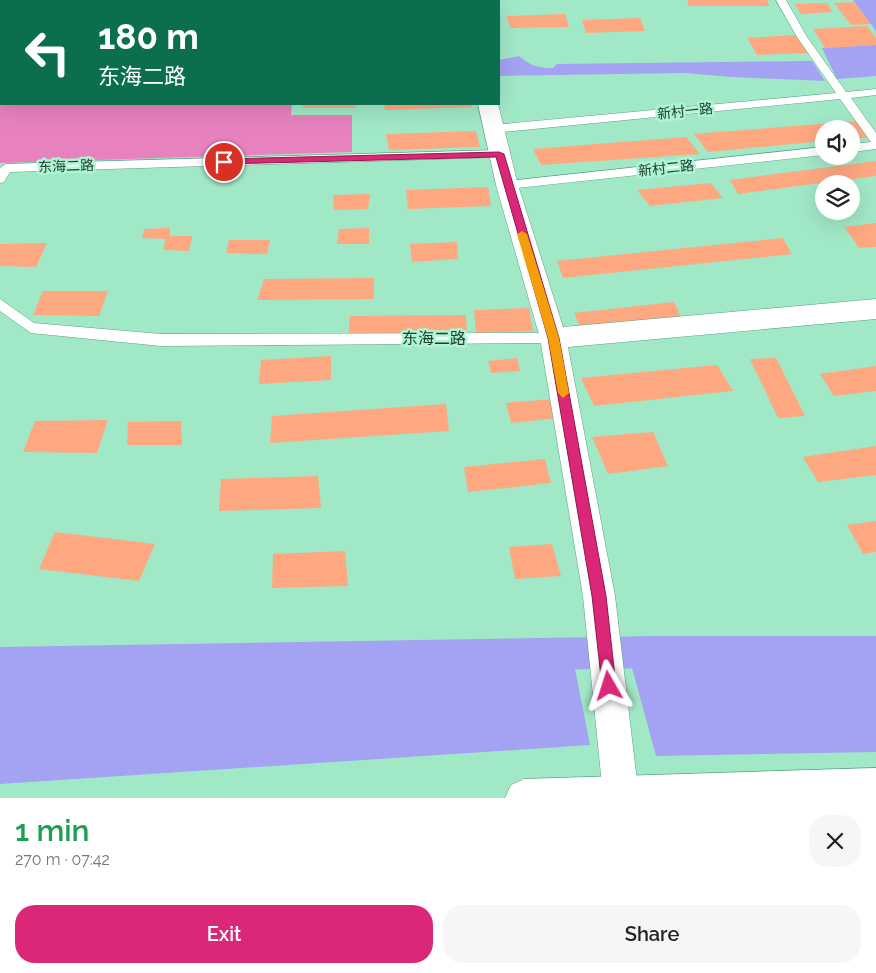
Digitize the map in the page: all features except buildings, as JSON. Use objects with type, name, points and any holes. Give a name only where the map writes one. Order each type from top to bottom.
[{"type":"street","points":[[488,105],[507,185],[554,338],[599,596],[622,795]]},
{"type":"street","name":"东海二路","points":[[554,338],[876,309]]},
{"type":"street","points":[[524,798],[876,787]]},
{"type":"lane","points":[[780,0],[802,37],[876,141]]},
{"type":"lane","name":"新村一路","points":[[493,129],[876,92]]},
{"type":"lane","points":[[860,147],[876,145]]},
{"type":"lane","name":"新村二路","points":[[507,185],[815,152]]},
{"type":"lane","name":"东海二路","points":[[0,179],[6,168],[499,154]]},
{"type":"lane","name":"东海二路","points":[[0,304],[31,328],[160,340],[554,338]]},
{"type":"shaded area","points":[[853,0],[876,0],[876,31]]},
{"type":"shaded area","points":[[876,45],[876,76],[837,79],[822,48]]},
{"type":"shaded area","points":[[519,56],[535,66],[543,68],[553,68],[557,64],[812,61],[825,81],[684,73],[500,76],[500,60]]},
{"type":"shaded area","points":[[0,105],[292,105],[291,115],[352,115],[352,152],[0,163]]},
{"type":"shaded area","points":[[628,653],[876,653],[876,752],[656,756]]},
{"type":"shaded area","points":[[572,654],[590,745],[0,784],[0,664]]},
{"type":"waterway","points":[[0,663],[657,652],[876,652]]},
{"type":"slow traffic","points":[[522,234],[554,338],[563,393]]},
{"type":"route","points":[[224,162],[499,154],[554,338],[599,596],[609,686]]}]
